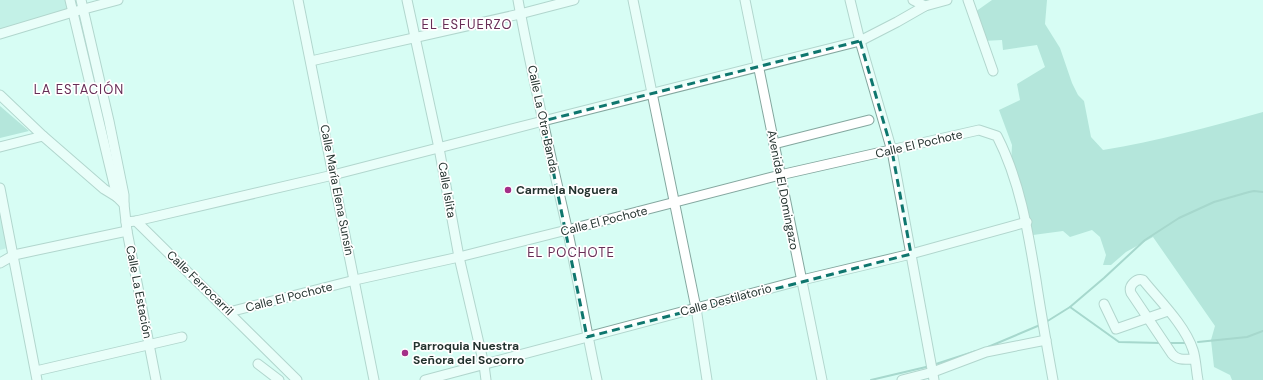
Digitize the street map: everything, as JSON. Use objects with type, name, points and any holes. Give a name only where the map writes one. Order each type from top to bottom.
[{"type":"street","name":"Calle La Estación","points":[[70,0],[100,123],[122,198]]},
{"type":"street","points":[[0,34],[73,12],[82,5],[118,0]]},
{"type":"street","name":"Calle María Elena Sunsín","points":[[298,0],[374,380]]},
{"type":"street","name":"Calle Islita","points":[[407,0],[439,148],[459,257],[484,365],[486,380]]},
{"type":"street","name":"Calle La Otra Banda","points":[[518,0],[597,380]]},
{"type":"street","points":[[311,61],[520,14],[574,0]]},
{"type":"street","points":[[633,0],[696,308],[707,380]]},
{"type":"street","name":"Avenida El Domingazo","points":[[745,0],[822,380]]},
{"type":"street","points":[[850,0],[860,42],[892,151],[934,376]]},
{"type":"street","points":[[913,0],[925,6]]},
{"type":"street","points":[[0,263],[14,255],[126,227],[136,221],[333,176],[758,66],[860,42],[925,6],[947,0]]},
{"type":"street","points":[[968,0],[993,72]]},
{"type":"street","name":"Calle La Estación","points":[[82,5],[109,121],[126,227],[156,380]]},
{"type":"street","points":[[86,66],[96,63]]},
{"type":"street","points":[[0,95],[43,136],[104,189],[122,198]]},
{"type":"street","points":[[774,144],[869,120]]},
{"type":"street","points":[[100,123],[109,121]]},
{"type":"street","name":"Calle El Pochote","points":[[230,312],[355,280],[459,257],[780,175],[892,151],[979,130],[997,136],[1009,162],[1027,222]]},
{"type":"street","points":[[0,147],[43,136]]},
{"type":"street","points":[[0,188],[36,376],[182,338]]},
{"type":"street","name":"Calle Ferrocarril","points":[[136,221],[230,312],[296,379]]},
{"type":"street","points":[[1027,222],[1053,380]]},
{"type":"street","name":"Calle Destilatorio","points":[[424,380],[802,280],[912,254],[1027,222]]},
{"type":"street","points":[[1194,359],[1179,360],[1175,358],[1130,289],[1137,280],[1143,280],[1187,337],[1194,351],[1198,380]]},
{"type":"street","points":[[1104,304],[1116,329],[1168,311]]},
{"type":"street","points":[[902,380],[934,376],[986,352],[1046,340]]},
{"type":"street","points":[[258,364],[279,380]]},
{"type":"highlighted area","points":[[860,41],[892,151],[911,254],[587,337],[543,121]]},
{"type":"green space","points":[[0,0],[70,0],[72,9],[0,31]]},
{"type":"green space","points":[[992,0],[1047,0],[1045,24],[1060,48],[1072,83],[1078,95],[1084,101],[1091,137],[1103,150],[1183,133],[1263,112],[1263,380],[1232,380],[1230,375],[1214,367],[1211,340],[1215,326],[1153,237],[1126,252],[1111,265],[1103,265],[1106,255],[1100,237],[1092,230],[1070,237],[1063,231],[1033,235],[1011,165],[1012,145],[999,110],[1020,100],[1017,84],[1045,67],[1037,45],[1003,50],[1002,40],[983,41],[975,12]]},
{"type":"green space","points":[[0,106],[29,131],[0,138]]},
{"type":"green space","points":[[0,196],[11,247],[0,250]]},
{"type":"waterway","points":[[1046,322],[1070,307],[1145,240],[1179,218],[1214,202],[1249,192],[1263,192]]},
{"type":"waterway","points":[[1070,307],[1119,342],[1160,343]]},
{"type":"waterway","points":[[988,347],[1040,325]]},
{"type":"waterway","points":[[1198,342],[1247,337],[1263,331]]},
{"type":"waterway","points":[[1169,343],[1186,343]]},
{"type":"waterway","points":[[936,364],[976,351]]},
{"type":"waterway","points":[[871,380],[926,367]]},
{"type":"place","name":"Carmela Noguera","points":[[508,190]]},
{"type":"place","name":"Parroquia Nuestra Señora del Socorro","points":[[405,353]]},
{"type":"district","name":"EL ESFUERZO","points":[[467,24]]},
{"type":"district","name":"LA ESTACIÓN","points":[[79,89]]},
{"type":"district","name":"EL POCHOTE","points":[[571,252]]}]
